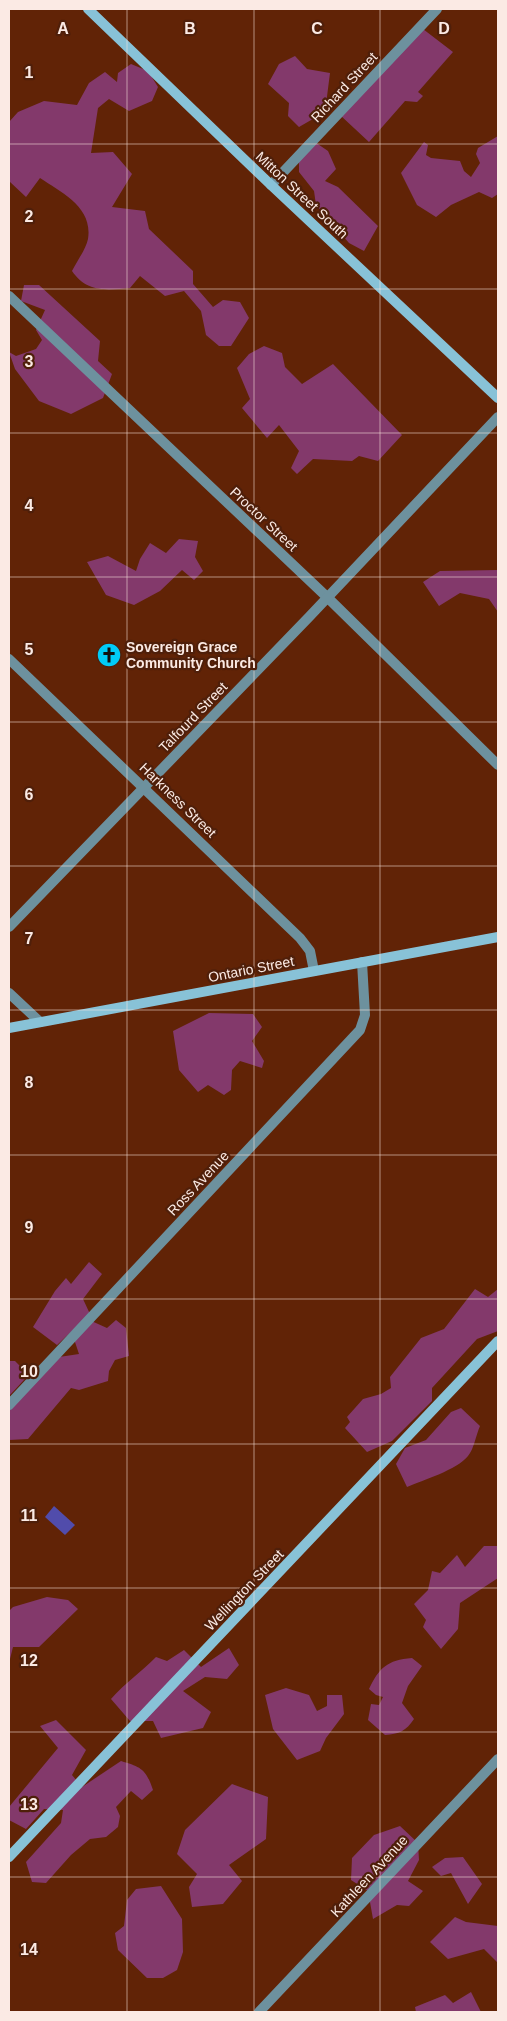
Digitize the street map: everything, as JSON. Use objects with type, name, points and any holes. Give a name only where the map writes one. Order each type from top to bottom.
[{"type":"street","name":"Mitton Street South","points":[[88,9],[271,185],[498,398]]},
{"type":"street","name":"Richard Street","points":[[271,185],[437,9]]},
{"type":"street","name":"Proctor Street","points":[[9,296],[328,598],[498,765]]},
{"type":"street","name":"Talfourd Street","points":[[9,927],[328,598],[498,416]]},
{"type":"street","name":"Harkness Street","points":[[9,658],[300,938],[310,951],[314,971]]},
{"type":"street","name":"Ontario Street","points":[[9,1028],[498,937]]},
{"type":"street","name":"Ross Avenue","points":[[9,1405],[360,1030],[365,1015],[362,962]]},
{"type":"street","points":[[9,993],[40,1022]]},
{"type":"street","name":"Wellington Street","points":[[9,1857],[498,1341]]},
{"type":"street","name":"Kathleen Avenue","points":[[259,2012],[498,1759]]},
{"type":"shaded area","points":[[423,29],[453,52],[418,92],[423,96],[417,102],[405,101],[369,142],[340,115]]},
{"type":"shaded area","points":[[295,56],[307,69],[330,73],[325,112],[299,127],[288,116],[289,103],[268,84],[279,64]]},
{"type":"shaded area","points":[[131,64],[148,71],[158,87],[152,101],[129,111],[109,99],[98,108],[91,153],[113,152],[132,174],[112,207],[145,211],[149,229],[193,271],[193,284],[213,307],[223,300],[240,302],[249,318],[231,346],[219,346],[206,335],[201,311],[184,291],[165,296],[140,276],[130,288],[105,289],[91,287],[84,283],[72,271],[88,239],[86,218],[81,210],[66,195],[40,178],[26,197],[9,181],[9,122],[18,112],[44,101],[77,105],[89,83],[105,72],[117,82],[118,73]]},
{"type":"shaded area","points":[[498,136],[498,194],[492,198],[479,192],[451,205],[436,217],[417,205],[401,173],[424,142],[428,145],[426,155],[431,158],[460,161],[464,171],[471,177],[480,163],[476,154],[478,148]]},
{"type":"shaded area","points":[[309,138],[328,151],[336,169],[325,181],[338,187],[378,226],[364,251],[349,243],[316,205],[314,191],[299,172],[299,149]]},
{"type":"shaded area","points":[[24,285],[39,285],[100,341],[98,361],[112,374],[103,398],[71,414],[39,401],[15,369],[9,352],[16,356],[36,349],[42,340],[36,330],[45,310],[21,301]]},
{"type":"shaded area","points":[[264,346],[282,353],[285,367],[302,384],[333,364],[402,435],[378,461],[359,456],[352,461],[313,459],[297,474],[291,468],[299,451],[279,425],[267,438],[242,408],[250,399],[237,368],[249,354]]},
{"type":"shaded area","points":[[179,539],[198,541],[195,557],[203,571],[194,580],[182,570],[160,591],[134,605],[106,595],[87,562],[108,556],[136,571],[140,559],[150,543],[166,553]]},
{"type":"shaded area","points":[[498,570],[498,612],[489,599],[460,593],[439,606],[423,582],[440,571]]},
{"type":"shaded area","points":[[209,1013],[253,1014],[262,1027],[252,1041],[264,1061],[262,1068],[240,1061],[232,1070],[231,1090],[224,1095],[208,1085],[198,1092],[179,1070],[173,1031]]},
{"type":"shaded area","points":[[89,1262],[102,1274],[83,1299],[90,1314],[57,1345],[33,1327],[55,1291],[66,1278],[71,1284]]},
{"type":"shaded area","points":[[475,1289],[488,1297],[498,1289],[498,1331],[477,1339],[432,1388],[432,1401],[392,1441],[367,1452],[345,1428],[350,1422],[347,1417],[363,1399],[381,1394],[391,1388],[390,1377],[421,1338],[444,1329]]},
{"type":"shaded area","points":[[87,1319],[107,1328],[116,1320],[126,1328],[129,1356],[115,1360],[109,1371],[108,1381],[79,1390],[71,1388],[28,1439],[9,1440],[9,1404],[59,1357],[79,1354],[72,1333]]},
{"type":"shaded area","points":[[9,1361],[15,1361],[21,1367],[37,1366],[9,1396]]},
{"type":"shaded area","points":[[461,1408],[480,1426],[468,1456],[456,1466],[407,1487],[396,1464],[405,1448],[426,1440],[451,1412]]},
{"type":"shaded area","points":[[54,1506],[75,1525],[65,1535],[45,1517]]},
{"type":"shaded area","points":[[484,1546],[498,1546],[498,1578],[460,1603],[458,1629],[441,1649],[423,1627],[426,1620],[414,1604],[428,1590],[432,1571],[440,1573],[457,1555],[465,1567]]},
{"type":"shaded area","points":[[47,1597],[68,1600],[78,1609],[39,1647],[13,1647],[9,1663],[9,1611],[13,1607]]},
{"type":"shaded area","points":[[229,1648],[239,1665],[227,1679],[205,1677],[183,1691],[211,1712],[203,1728],[161,1738],[153,1721],[130,1721],[111,1699],[156,1657],[167,1661],[184,1650],[201,1667]]},
{"type":"shaded area","points":[[412,1658],[422,1666],[408,1686],[402,1703],[414,1719],[402,1731],[385,1735],[368,1720],[371,1704],[379,1705],[383,1697],[376,1695],[369,1689],[380,1670],[385,1666],[396,1661]]},
{"type":"shaded area","points":[[286,1688],[309,1695],[317,1711],[327,1706],[327,1695],[342,1695],[344,1714],[326,1738],[320,1751],[297,1760],[273,1729],[265,1695]]},
{"type":"shaded area","points":[[56,1720],[86,1750],[72,1775],[82,1787],[121,1761],[142,1770],[148,1777],[153,1790],[142,1800],[131,1791],[116,1807],[120,1816],[118,1827],[106,1837],[90,1839],[71,1855],[46,1883],[32,1882],[26,1862],[61,1823],[63,1810],[44,1809],[26,1829],[9,1820],[9,1807],[58,1748],[40,1726]]},
{"type":"shaded area","points":[[232,1784],[268,1797],[266,1839],[229,1865],[242,1881],[223,1904],[192,1907],[189,1887],[197,1874],[177,1854],[185,1830]]},
{"type":"shaded area","points":[[400,1826],[418,1843],[419,1860],[408,1881],[423,1891],[409,1906],[397,1905],[373,1919],[368,1891],[351,1880],[352,1858],[374,1835]]},
{"type":"shaded area","points":[[463,1857],[482,1884],[468,1904],[451,1873],[441,1876],[432,1867],[445,1858]]},
{"type":"shaded area","points":[[161,1886],[182,1919],[183,1952],[177,1970],[163,1978],[147,1978],[118,1950],[115,1933],[124,1926],[127,1900],[136,1889]]},
{"type":"shaded area","points":[[455,1917],[466,1922],[498,1926],[498,1963],[484,1949],[448,1959],[430,1942]]},
{"type":"shaded area","points":[[471,1992],[481,2012],[416,2012],[415,2007],[445,1995],[453,2003]]},
{"type":"place","name":"Sovereign Grace Community Church","points":[[109,655]]}]
